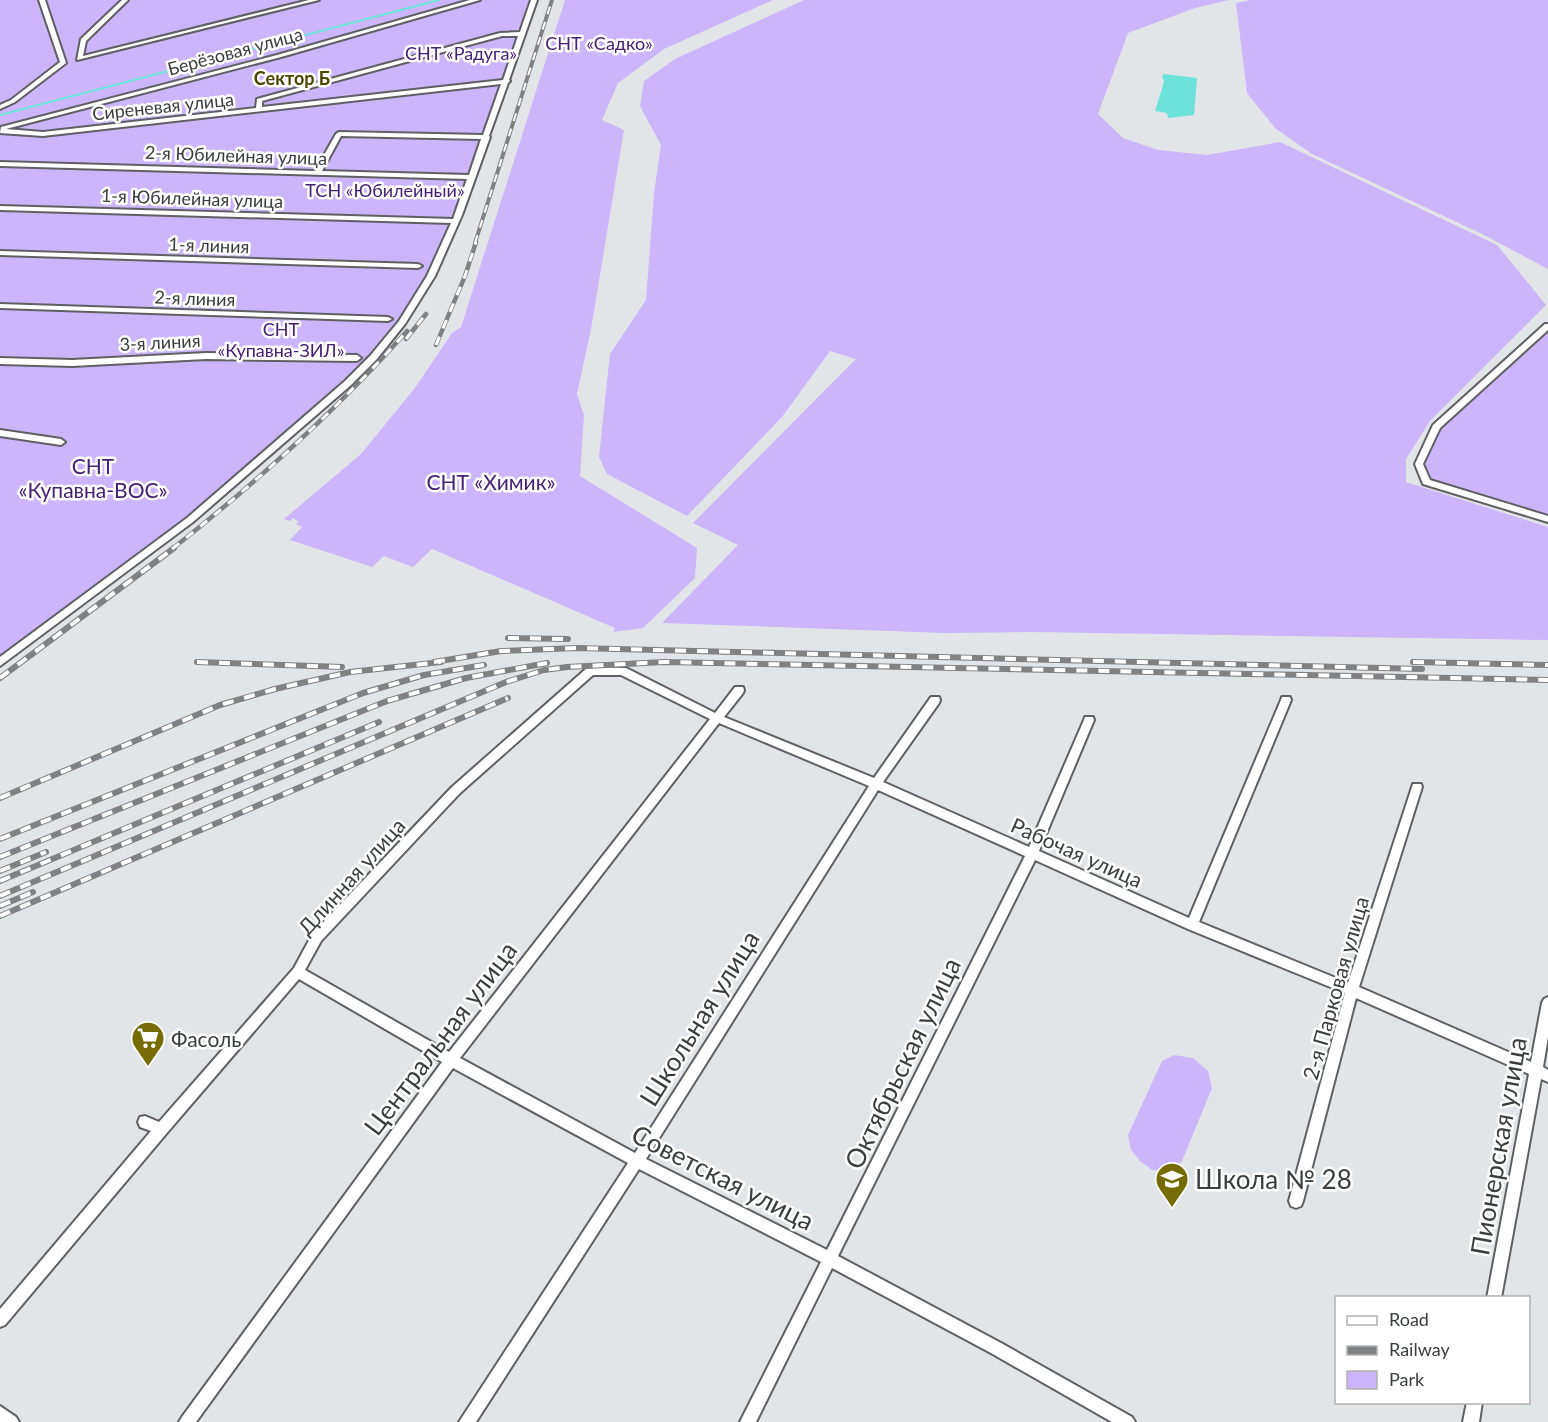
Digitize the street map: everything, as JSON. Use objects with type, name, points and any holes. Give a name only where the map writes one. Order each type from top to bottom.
[{"type":"street","points":[[0,107],[13,101],[63,63],[42,0]]},
{"type":"street","points":[[125,0],[83,40],[79,59],[316,0]]},
{"type":"street","name":"Берёзовая улица","points":[[0,130],[279,56],[477,0]]},
{"type":"street","points":[[0,662],[190,520],[348,383],[373,358],[402,322],[431,276],[487,137],[534,0]]},
{"type":"street","points":[[259,110],[259,100],[502,34],[523,34]]},
{"type":"street","name":"Сиреневая улица","points":[[0,130],[43,134],[507,81]]},
{"type":"street","points":[[318,172],[339,134],[487,137]]},
{"type":"street","name":"2-я Юбилейная улица","points":[[0,164],[472,177]]},
{"type":"street","name":"1-я Юбилейная улица","points":[[0,208],[455,220]]},
{"type":"street","name":"1-я линия","points":[[0,253],[418,267]]},
{"type":"street","name":"2-я линия","points":[[0,306],[388,319]]},
{"type":"street","points":[[1548,326],[1436,427],[1419,464],[1426,482],[1548,519]]},
{"type":"street","name":"3-я линия","points":[[0,362],[111,362],[206,356],[357,358]]},
{"type":"street","points":[[0,433],[61,442]]},
{"type":"street","name":"Рабочая улица","points":[[591,671],[622,671],[717,717],[876,784],[1192,925],[1352,990],[1542,1073]]},
{"type":"street","name":"Длинная улица","points":[[0,1320],[161,1129],[298,972],[317,936],[456,790],[591,671]]},
{"type":"street","name":"Центральная улица","points":[[188,1422],[451,1060],[739,690]]},
{"type":"street","name":"Школьная улица","points":[[467,1422],[637,1161],[876,784],[935,700]]},
{"type":"street","points":[[1192,925],[1286,700]]},
{"type":"street","name":"Октябрьская улица","points":[[748,1422],[1032,854],[1089,720]]},
{"type":"street","name":"2-я Парковая улица","points":[[1296,1201],[1352,990],[1417,787]]},
{"type":"street","name":"Советская улица","points":[[298,972],[451,1060],[637,1161],[1003,1351],[1117,1420]]},
{"type":"street","name":"Пионерская улица","points":[[1494,1296],[1542,1073],[1548,1003]]},
{"type":"street","points":[[146,1122],[161,1129]]},
{"type":"street","points":[[1471,1422],[1475,1404]]},
{"type":"street","points":[[0,1414],[11,1422]]},
{"type":"green space","points":[[0,0],[534,0],[507,81],[431,276],[402,322],[373,358],[190,520],[0,662]]},
{"type":"green space","points":[[565,0],[773,0],[664,49],[618,83],[602,120],[624,130],[591,329],[577,394],[584,415],[580,476],[697,548],[695,578],[643,628],[613,632],[615,628],[432,549],[413,567],[384,556],[372,567],[290,540],[302,527],[296,524],[299,522],[293,518],[290,521],[284,519],[361,454],[415,388],[452,333],[461,327]]},
{"type":"green space","points":[[804,0],[1229,0],[1195,8],[1128,33],[1098,114],[1123,138],[1158,150],[1207,155],[1280,142],[1497,245],[1546,305],[1430,421],[1406,459],[1406,482],[1548,527],[1548,640],[1031,632],[945,633],[662,623],[738,545],[693,523],[856,359],[830,351],[782,417],[687,516],[607,474],[599,457],[610,354],[646,300],[654,193],[661,145],[640,106],[644,81],[675,59]]},
{"type":"green space","points":[[1251,0],[1548,0],[1548,269],[1482,234],[1312,154],[1275,128],[1247,93],[1236,3]]},
{"type":"green space","points":[[1548,326],[1548,519],[1426,482],[1419,464],[1436,427]]},
{"type":"green space","points":[[1174,1055],[1193,1058],[1208,1071],[1212,1088],[1182,1161],[1170,1171],[1152,1170],[1131,1150],[1128,1135],[1162,1061]]},
{"type":"shaded area","points":[[1164,74],[1197,78],[1194,115],[1168,118],[1167,113],[1155,111],[1164,82],[1162,76]]},
{"type":"waterway","points":[[0,115],[439,0]]},
{"type":"railway","points":[[475,243],[552,0]]},
{"type":"railway","points":[[436,345],[465,276],[476,242]]},
{"type":"railway","points":[[406,339],[426,314]]},
{"type":"railway","points":[[172,549],[294,445],[352,390],[407,331]]},
{"type":"railway","points":[[0,678],[174,548]]},
{"type":"railway","points":[[508,638],[568,639]]},
{"type":"railway","points":[[434,662],[501,651],[577,648],[1422,669]]},
{"type":"railway","points":[[197,662],[342,667]]},
{"type":"railway","points":[[0,798],[220,705],[275,689],[350,672],[441,662]]},
{"type":"railway","points":[[0,896],[506,682],[544,670],[664,662],[1548,680]]},
{"type":"railway","points":[[1413,662],[1548,665]]},
{"type":"railway","points":[[0,857],[387,701],[466,678],[547,663]]},
{"type":"railway","points":[[0,839],[363,693],[424,675],[484,665]]},
{"type":"railway","points":[[0,916],[508,698]]},
{"type":"railway","points":[[0,881],[379,722]]},
{"type":"railway","points":[[0,871],[46,852]]},
{"type":"railway","points":[[0,906],[33,892]]},
{"type":"place","name":"Фасоль","points":[[148,1067]]},
{"type":"place","name":"Школа № 28","points":[[1172,1208]]},
{"type":"district","name":"Сектор Б","points":[[292,78]]},
{"type":"park label","name":"СНТ «Садко»","points":[[599,43]]},
{"type":"park label","name":"СНТ «Радуга»","points":[[461,53]]},
{"type":"park label","name":"ТСН «Юбилейный»","points":[[385,190]]},
{"type":"park label","name":"СНТ «Купавна-ЗИЛ»","points":[[281,339]]},
{"type":"park label","name":"СНТ «Купавна-ВОС»","points":[[93,477]]},
{"type":"park label","name":"СНТ «Химик»","points":[[491,481]]}]
